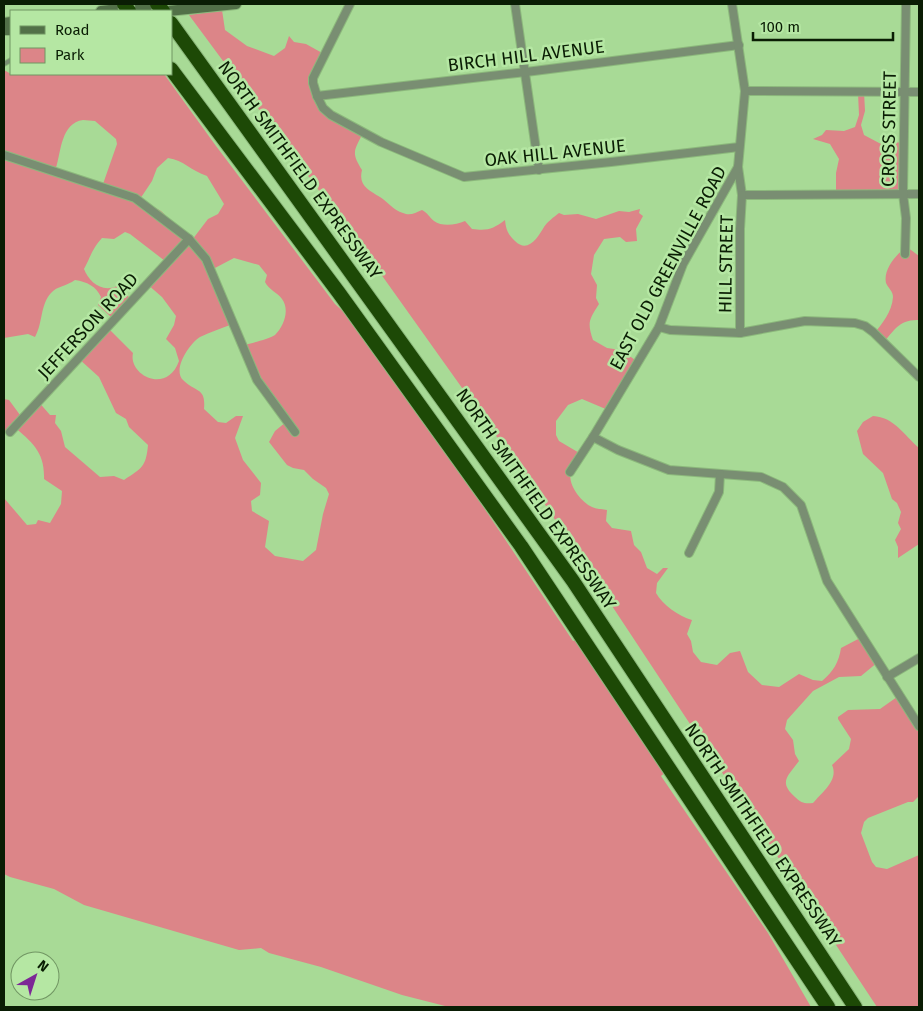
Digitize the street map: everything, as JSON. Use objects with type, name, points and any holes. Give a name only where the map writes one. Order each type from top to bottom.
[{"type":"highway","name":"NORTH SMITHFIELD EXPRESSWAY","points":[[172,24],[567,574],[855,1007]]},
{"type":"highway","points":[[172,70],[339,293],[521,546],[828,1007]]},
{"type":"main road","points":[[110,10],[163,4]]},
{"type":"main road","points":[[172,11],[236,4]]},
{"type":"street","points":[[317,96],[313,83],[316,71],[350,4]]},
{"type":"street","points":[[515,4],[539,170]]},
{"type":"street","name":"EAST OLD GREENVILLE ROAD","points":[[570,472],[659,327],[683,264],[738,167],[745,91],[732,4]]},
{"type":"street","name":"CROSS STREET","points":[[905,254],[906,218],[903,194],[906,4]]},
{"type":"street","name":"BIRCH HILL AVENUE","points":[[317,96],[739,45]]},
{"type":"street","points":[[745,91],[919,92]]},
{"type":"street","name":"OAK HILL AVENUE","points":[[317,96],[323,108],[331,115],[381,142],[464,177],[739,147]]},
{"type":"street","points":[[4,155],[135,198],[189,240],[206,259],[257,380],[295,432]]},
{"type":"street","name":"HILL STREET","points":[[738,167],[742,195],[740,229],[740,333]]},
{"type":"street","points":[[742,195],[919,194]]},
{"type":"street","name":"JEFFERSON ROAD","points":[[10,432],[189,240]]},
{"type":"street","points":[[659,327],[670,330],[740,333],[805,322],[855,323],[865,326],[873,332],[919,377]]},
{"type":"street","points":[[593,437],[618,450],[669,470],[761,477],[783,487],[801,505],[827,581],[919,726]]},
{"type":"street","points":[[689,553],[719,492],[720,474]]},
{"type":"street","points":[[887,677],[919,658]]},
{"type":"green space","points":[[222,10],[225,30],[247,46],[274,56],[285,48],[289,36],[294,42],[306,44],[324,54],[314,83],[329,112],[363,133],[357,144],[355,155],[362,170],[363,184],[368,190],[399,212],[410,214],[422,210],[437,223],[449,225],[465,221],[472,229],[478,230],[490,229],[505,220],[511,236],[520,245],[524,246],[532,243],[547,223],[559,213],[564,215],[578,214],[596,219],[619,211],[629,212],[640,209],[639,213],[643,216],[636,229],[637,241],[626,242],[620,237],[604,239],[594,255],[591,274],[597,285],[596,298],[599,304],[590,321],[593,340],[607,348],[621,350],[638,362],[608,410],[582,399],[568,405],[556,421],[556,435],[559,441],[581,454],[571,472],[571,482],[579,497],[588,505],[607,510],[606,521],[612,528],[631,531],[634,545],[641,552],[647,568],[657,574],[663,568],[668,568],[657,583],[656,593],[671,610],[692,620],[687,634],[691,641],[693,652],[701,662],[717,665],[730,653],[740,651],[748,672],[762,685],[779,687],[799,674],[813,680],[822,681],[835,666],[841,648],[862,637],[878,662],[861,676],[839,677],[813,691],[787,720],[785,729],[793,740],[795,754],[799,761],[788,775],[786,783],[790,792],[799,801],[805,803],[813,803],[825,790],[833,776],[834,770],[832,765],[849,749],[851,739],[838,719],[848,710],[880,709],[897,697],[919,728],[919,796],[913,802],[908,802],[868,818],[864,822],[861,833],[872,862],[876,867],[887,869],[919,855],[919,1007],[877,1007],[544,503],[383,277],[189,15]]},
{"type":"green space","points":[[4,70],[10,75],[165,75],[335,304],[347,315],[480,502],[573,641],[579,638],[666,772],[661,776],[768,933],[811,1007],[449,1007],[402,995],[321,967],[269,953],[261,948],[239,950],[84,905],[54,889],[4,874],[4,498],[27,525],[36,524],[38,520],[50,523],[61,504],[62,491],[44,479],[40,455],[26,437],[13,426],[4,434],[4,399],[9,400],[20,415],[37,400],[50,415],[56,415],[55,423],[61,431],[65,447],[100,477],[114,476],[124,480],[139,469],[146,458],[148,445],[129,427],[126,419],[116,413],[99,377],[78,358],[106,326],[133,353],[133,361],[136,368],[142,374],[158,379],[166,377],[173,371],[179,361],[175,348],[166,339],[174,325],[176,316],[162,297],[147,284],[165,261],[125,232],[114,239],[102,238],[84,269],[86,274],[97,285],[106,288],[117,286],[130,298],[111,317],[98,305],[101,297],[94,287],[75,280],[51,293],[43,309],[38,332],[35,337],[28,334],[4,338]],"holes":[[[83,120],[95,121],[116,139],[117,144],[103,184],[56,168],[63,139],[70,127],[76,122]],[[168,158],[179,161],[207,176],[224,204],[218,214],[208,219],[192,240],[161,211],[140,199],[152,181],[157,168]],[[234,258],[259,265],[267,275],[265,282],[280,297],[286,308],[285,318],[275,335],[244,345],[258,380],[286,422],[275,431],[269,442],[287,465],[304,470],[326,488],[329,494],[316,550],[303,561],[275,556],[265,547],[269,521],[252,511],[251,501],[260,495],[261,483],[243,460],[235,438],[243,416],[236,416],[226,423],[218,422],[204,409],[202,394],[183,380],[180,375],[181,363],[187,350],[196,340],[208,333],[233,324],[213,269]]]},
{"type":"green space","points":[[864,92],[865,111],[861,125],[864,135],[881,144],[904,142],[903,192],[836,191],[836,173],[839,159],[830,144],[813,139],[822,135],[826,130],[844,131],[855,127],[859,115],[858,93]]},
{"type":"green space","points":[[907,247],[919,256],[919,320],[912,320],[902,324],[882,344],[873,338],[873,335],[891,308],[893,297],[886,283],[887,272],[895,257]]},
{"type":"green space","points":[[873,416],[893,423],[919,448],[919,544],[898,558],[898,547],[895,540],[901,529],[898,523],[901,512],[897,503],[892,499],[883,473],[863,454],[857,431],[863,422]]}]
